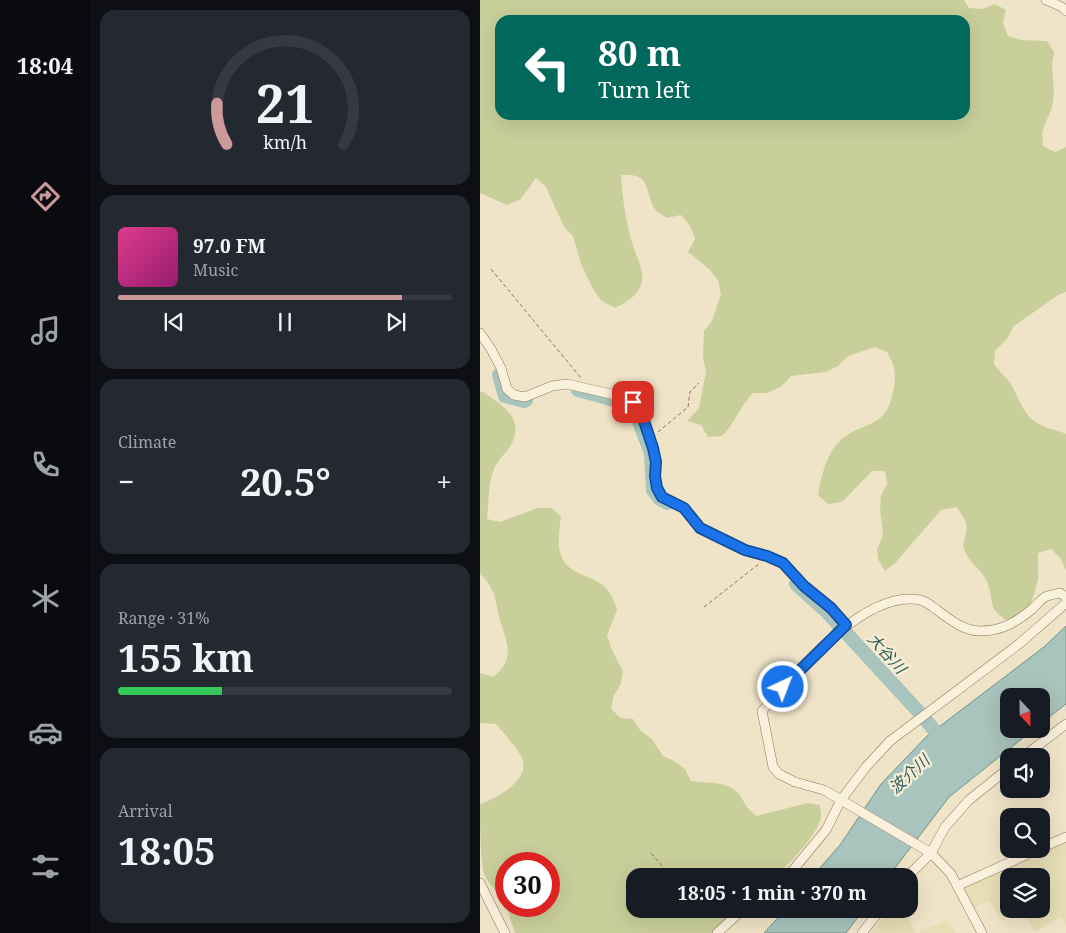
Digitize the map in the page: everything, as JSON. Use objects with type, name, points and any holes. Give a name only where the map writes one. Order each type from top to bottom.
[{"type":"street","points":[[1046,0],[1062,7],[1066,11]]},
{"type":"street","points":[[480,333],[501,368],[507,389],[514,395],[525,397],[552,386],[567,384],[624,397],[633,402],[641,412],[649,438],[656,462],[655,476],[657,488],[662,497],[684,508],[700,528],[745,550],[783,563],[804,586],[831,608],[842,628]]},
{"type":"street","points":[[982,933],[951,874],[928,852],[824,790],[795,782],[778,774],[773,767],[762,712],[794,675],[842,628],[890,601],[907,598],[923,600],[962,628],[978,631],[1012,625],[1046,596],[1060,593],[1066,597]]},
{"type":"street","points":[[795,868],[826,830],[866,767],[890,741],[1019,644],[1066,603]]},
{"type":"street","points":[[1034,748],[1066,724]]},
{"type":"street","points":[[915,868],[945,827],[969,800],[1000,775]]},
{"type":"street","points":[[1050,844],[1066,837]]},
{"type":"street","points":[[957,886],[1018,858]]},
{"type":"street","points":[[480,883],[505,933]]},
{"type":"street","points":[[717,933],[734,918]]},
{"type":"street","points":[[862,933],[874,918]]},
{"type":"path","points":[[491,269],[589,388]]},
{"type":"path","points":[[649,438],[688,407],[690,392],[698,384]]},
{"type":"path","points":[[704,608],[760,562]]},
{"type":"path","points":[[651,853],[664,868]]},
{"type":"shaded area","points":[[1066,840],[1066,925],[1060,917],[1035,932],[1028,918],[1050,918],[1050,868],[1005,868],[1027,858],[1050,858],[1050,847]]},
{"type":"shaded area","points":[[1000,870],[1000,918],[1006,918],[1001,921],[990,901],[973,908],[963,887]]},
{"type":"shaded area","points":[[884,918],[908,918],[916,933],[871,933]]},
{"type":"shaded area","points":[[946,920],[956,933],[918,933]]},
{"type":"green space","points":[[480,0],[964,0],[969,8],[982,9],[995,4],[1006,10],[1003,23],[1008,36],[1021,40],[1047,41],[1054,52],[1052,66],[1054,94],[1052,107],[1042,132],[1043,146],[1055,152],[1066,147],[1066,292],[1058,295],[1013,327],[1007,339],[995,351],[994,364],[1010,383],[1029,417],[1040,425],[1066,434],[1066,571],[1061,559],[1051,549],[1038,553],[1038,580],[1030,607],[1008,621],[994,608],[985,579],[966,553],[963,546],[966,525],[956,507],[941,510],[896,562],[885,571],[878,559],[877,549],[883,536],[880,509],[881,496],[887,484],[885,471],[872,471],[842,502],[828,504],[818,495],[826,462],[832,450],[844,437],[877,420],[884,414],[889,405],[895,381],[894,367],[887,352],[875,347],[848,356],[838,366],[826,372],[791,376],[781,387],[767,393],[753,393],[722,436],[708,437],[701,425],[687,421],[699,408],[706,372],[703,358],[704,331],[712,321],[721,294],[718,280],[709,269],[688,252],[695,239],[690,226],[681,215],[667,218],[654,208],[642,179],[637,176],[621,175],[626,218],[642,270],[642,279],[635,295],[615,308],[602,301],[594,291],[581,264],[573,236],[564,227],[546,187],[536,178],[521,199],[507,205],[480,193]]},
{"type":"green space","points":[[480,392],[483,392],[504,407],[513,419],[515,426],[512,443],[496,465],[492,475],[487,519],[500,522],[538,508],[551,508],[561,516],[559,547],[565,563],[576,572],[604,586],[609,591],[617,610],[607,635],[611,648],[623,671],[621,684],[614,695],[611,709],[621,718],[633,719],[640,730],[652,739],[663,756],[685,769],[691,781],[729,786],[739,794],[747,807],[756,816],[808,803],[820,805],[821,817],[815,832],[784,868],[626,868],[626,918],[732,918],[713,933],[515,933],[510,917],[560,917],[560,852],[495,852],[495,890],[484,874],[481,850],[480,804],[503,792],[518,780],[524,764],[519,752],[496,724],[480,723],[480,673],[493,677],[501,670],[505,663],[508,648],[494,594],[489,584],[480,574]]},
{"type":"water","name":"波介川","points":[[1066,626],[1066,704],[1050,716],[1050,688],[1000,688],[1000,738],[1023,738],[1010,748],[1000,748],[1000,756],[949,797],[895,868],[820,868],[840,845],[881,784],[927,736],[1044,647]]},
{"type":"water","points":[[778,918],[857,918],[846,933],[764,933]]},
{"type":"waterway","name":"大谷川","points":[[499,375],[505,396],[526,400]]},
{"type":"waterway","name":"大谷川","points":[[578,390],[629,404],[636,414],[651,453],[653,490],[660,499],[667,503]]},
{"type":"waterway","name":"大谷川","points":[[796,584],[826,611],[947,745]]},
{"type":"route","points":[[633,402],[641,412],[653,448],[656,462],[655,476],[657,488],[662,497],[684,508],[700,528],[745,550],[783,563],[804,586],[831,608],[846,625],[783,687]]}]
